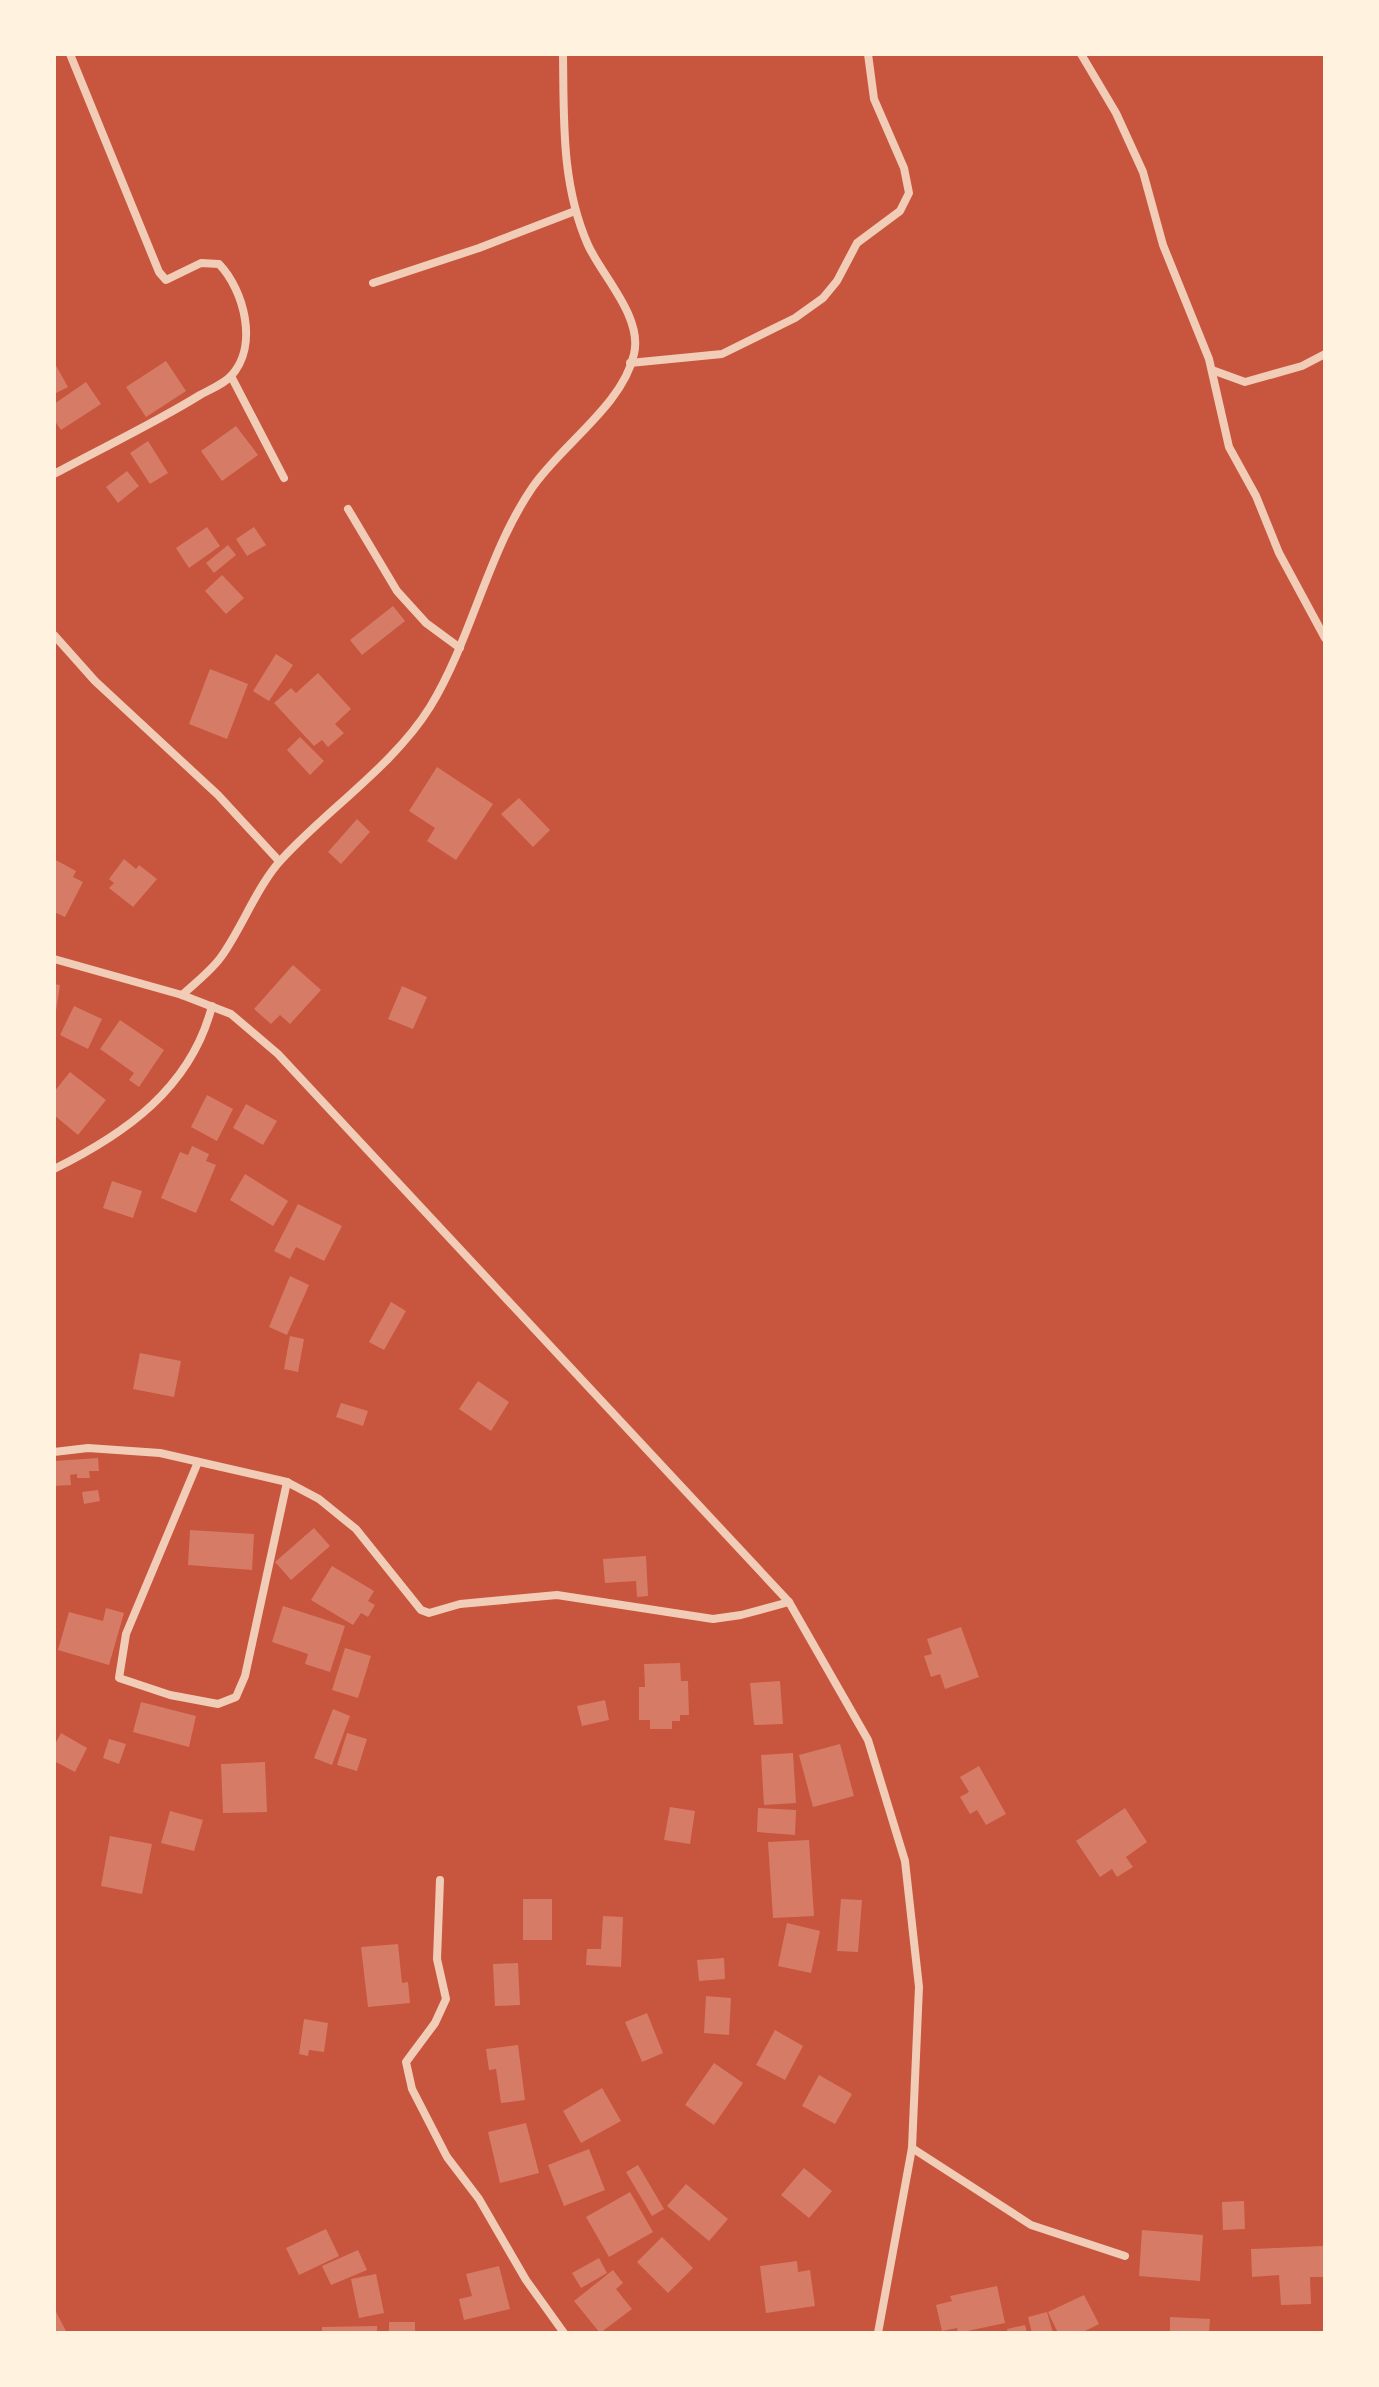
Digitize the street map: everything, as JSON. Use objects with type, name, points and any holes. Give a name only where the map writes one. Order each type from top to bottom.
[{"type":"street","points":[[54,474],[181,407],[231,376],[242,355],[247,330],[237,293],[228,273],[219,264],[201,263],[166,280],[159,272],[70,54]]},
{"type":"street","points":[[182,995],[220,958],[279,861],[374,771],[409,734],[429,707],[460,648],[508,529],[531,489],[554,458],[611,399],[635,353],[634,329],[615,289],[589,248],[575,211],[564,150],[563,54]]},
{"type":"street","points":[[630,363],[722,354],[795,318],[823,298],[837,281],[857,243],[900,211],[909,193],[904,168],[874,99],[868,54]]},
{"type":"street","points":[[1081,54],[1116,113],[1143,172],[1163,245],[1212,370],[1229,447],[1256,496],[1279,553],[1325,638]]},
{"type":"street","points":[[373,283],[479,248],[575,211]]},
{"type":"street","points":[[1212,370],[1245,382],[1302,366],[1325,354]]},
{"type":"street","points":[[231,376],[284,478]]},
{"type":"street","points":[[348,509],[397,591],[426,623],[460,648]]},
{"type":"street","points":[[54,635],[95,681],[218,795],[279,861]]},
{"type":"street","points":[[54,959],[182,995],[231,1014],[278,1054],[789,1602],[868,1740],[905,1861],[919,1987],[912,2148],[878,2333]]},
{"type":"street","points":[[54,1169],[100,1146],[161,1096],[194,1053],[205,1031],[212,1006]]},
{"type":"street","points":[[54,1452],[88,1448],[160,1453],[287,1482],[319,1499],[356,1529],[421,1610],[429,1613],[460,1604],[557,1595],[713,1619],[789,1602]]},
{"type":"street","points":[[198,1462],[126,1634],[119,1668],[119,1678],[170,1695],[218,1704],[236,1697],[245,1676],[287,1482]]},
{"type":"street","points":[[440,1880],[437,1959],[446,1999],[435,2023],[406,2062],[412,2089],[447,2157],[479,2199],[526,2280],[564,2333]]},
{"type":"street","points":[[912,2148],[1031,2225],[1125,2256]]},
{"type":"building","points":[[166,361],[186,391],[146,417],[126,387]]},
{"type":"building","points":[[54,362],[68,387],[54,394]]},
{"type":"building","points":[[86,382],[101,404],[61,430],[54,420],[54,404]]},
{"type":"building","points":[[236,426],[258,455],[222,481],[201,451]]},
{"type":"building","points":[[148,441],[168,473],[150,484],[130,453]]},
{"type":"building","points":[[127,471],[139,486],[118,503],[106,487]]},
{"type":"building","points":[[207,527],[220,546],[189,568],[176,548]]},
{"type":"building","points":[[254,527],[266,545],[247,556],[236,539]]},
{"type":"building","points":[[228,545],[236,555],[214,573],[206,563]]},
{"type":"building","points":[[222,575],[244,598],[226,614],[205,591]]},
{"type":"building","points":[[393,606],[405,621],[362,655],[350,640]]},
{"type":"building","points":[[276,654],[293,665],[269,701],[253,691]]},
{"type":"building","points":[[210,669],[248,684],[227,739],[189,724]]},
{"type":"building","points":[[318,673],[351,709],[335,724],[344,733],[328,747],[322,740],[314,746],[274,703],[291,688],[296,693]]},
{"type":"building","points":[[300,737],[324,761],[310,775],[287,750]]},
{"type":"building","points":[[437,767],[493,804],[456,860],[427,841],[435,828],[409,811]]},
{"type":"building","points":[[519,798],[550,830],[533,847],[501,814]]},
{"type":"building","points":[[357,819],[370,832],[341,864],[328,852]]},
{"type":"building","points":[[54,859],[76,871],[73,877],[83,882],[65,917],[54,912]]},
{"type":"building","points":[[124,859],[136,869],[139,865],[157,879],[133,907],[109,888],[114,883],[109,879]]},
{"type":"building","points":[[293,965],[321,990],[290,1024],[280,1015],[271,1024],[254,1009]]},
{"type":"building","points":[[54,984],[60,985],[56,1011],[54,1011]]},
{"type":"building","points":[[402,986],[427,997],[413,1029],[388,1019]]},
{"type":"building","points":[[74,1006],[102,1019],[88,1049],[60,1035]]},
{"type":"building","points":[[120,1020],[164,1050],[139,1087],[129,1080],[134,1073],[100,1049]]},
{"type":"building","points":[[70,1072],[106,1100],[78,1135],[54,1115],[54,1092]]},
{"type":"building","points":[[207,1095],[233,1109],[217,1141],[191,1127]]},
{"type":"building","points":[[246,1104],[277,1121],[263,1145],[233,1128]]},
{"type":"building","points":[[192,1146],[209,1154],[206,1161],[216,1165],[196,1213],[161,1198],[180,1152],[188,1155]]},
{"type":"building","points":[[245,1174],[288,1201],[273,1226],[230,1200]]},
{"type":"building","points":[[112,1181],[142,1191],[133,1218],[103,1208]]},
{"type":"building","points":[[298,1204],[342,1226],[324,1261],[296,1247],[290,1259],[274,1251]]},
{"type":"building","points":[[290,1276],[309,1285],[287,1335],[269,1327]]},
{"type":"building","points":[[391,1302],[406,1311],[384,1350],[369,1342]]},
{"type":"building","points":[[290,1336],[304,1339],[298,1372],[284,1369]]},
{"type":"building","points":[[140,1353],[181,1361],[174,1397],[133,1389]]},
{"type":"building","points":[[478,1381],[509,1402],[491,1431],[459,1409]]},
{"type":"building","points":[[341,1403],[368,1411],[363,1426],[336,1417]]},
{"type":"building","points":[[98,1458],[99,1471],[89,1471],[90,1478],[70,1475],[71,1485],[54,1486],[54,1461]]},
{"type":"building","points":[[98,1490],[100,1501],[84,1504],[82,1492]]},
{"type":"building","points":[[314,1528],[330,1546],[291,1580],[275,1562]]},
{"type":"building","points":[[190,1530],[254,1534],[252,1570],[188,1565]]},
{"type":"building","points":[[646,1556],[648,1596],[637,1597],[636,1581],[605,1583],[603,1559]]},
{"type":"building","points":[[332,1566],[374,1591],[368,1601],[375,1605],[368,1617],[361,1613],[353,1625],[311,1600]]},
{"type":"building","points":[[283,1606],[345,1626],[330,1672],[305,1664],[308,1654],[272,1642]]},
{"type":"building","points":[[106,1608],[124,1613],[109,1665],[58,1650],[69,1612],[103,1621]]},
{"type":"building","points":[[961,1627],[979,1677],[945,1689],[940,1674],[931,1677],[924,1656],[932,1654],[927,1639]]},
{"type":"building","points":[[345,1648],[371,1656],[358,1698],[332,1690]]},
{"type":"building","points":[[680,1663],[681,1681],[688,1681],[689,1715],[680,1715],[680,1721],[672,1721],[672,1729],[650,1729],[650,1720],[639,1720],[639,1687],[645,1687],[644,1664]]},
{"type":"building","points":[[780,1681],[783,1724],[754,1725],[750,1683]]},
{"type":"building","points":[[605,1700],[609,1720],[582,1726],[577,1706]]},
{"type":"building","points":[[141,1702],[196,1716],[189,1747],[133,1732]]},
{"type":"building","points":[[333,1709],[350,1716],[332,1765],[314,1758]]},
{"type":"building","points":[[61,1733],[87,1748],[75,1772],[54,1761],[54,1746]]},
{"type":"building","points":[[347,1733],[367,1739],[357,1771],[337,1765]]},
{"type":"building","points":[[109,1739],[126,1744],[119,1764],[103,1758]]},
{"type":"building","points":[[840,1744],[854,1796],[813,1807],[799,1755]]},
{"type":"building","points":[[793,1753],[796,1803],[764,1805],[761,1755]]},
{"type":"building","points":[[265,1762],[267,1812],[223,1813],[221,1764]]},
{"type":"building","points":[[979,1766],[1006,1814],[986,1825],[977,1810],[970,1814],[960,1797],[969,1792],[960,1777]]},
{"type":"building","points":[[670,1807],[695,1811],[690,1844],[664,1840]]},
{"type":"building","points":[[758,1808],[796,1810],[795,1835],[757,1832]]},
{"type":"building","points":[[1125,1808],[1147,1842],[1126,1857],[1133,1867],[1117,1877],[1112,1869],[1100,1877],[1076,1841]]},
{"type":"building","points":[[170,1811],[203,1820],[194,1851],[161,1843]]},
{"type":"building","points":[[110,1836],[152,1844],[142,1894],[101,1886]]},
{"type":"building","points":[[809,1840],[814,1916],[773,1918],[768,1842]]},
{"type":"building","points":[[523,1899],[552,1899],[552,1940],[523,1940]]},
{"type":"building","points":[[841,1899],[862,1900],[858,1952],[837,1951]]},
{"type":"building","points":[[603,1916],[623,1917],[621,1967],[586,1965],[587,1949],[601,1949]]},
{"type":"building","points":[[787,1923],[820,1931],[811,1973],[778,1966]]},
{"type":"building","points":[[398,1944],[402,1983],[408,1982],[410,2003],[368,2007],[361,1947]]},
{"type":"building","points":[[724,1958],[725,1979],[699,1981],[697,1960]]},
{"type":"building","points":[[518,1963],[520,2005],[495,2006],[493,1964]]},
{"type":"building","points":[[706,1996],[731,1998],[729,2035],[704,2033]]},
{"type":"building","points":[[647,2013],[663,2053],[642,2062],[625,2022]]},
{"type":"building","points":[[304,2019],[328,2023],[324,2052],[309,2050],[308,2056],[299,2054]]},
{"type":"building","points":[[775,2030],[803,2046],[785,2080],[756,2065]]},
{"type":"building","points":[[518,2045],[525,2100],[501,2103],[496,2069],[489,2070],[486,2049]]},
{"type":"building","points":[[714,2063],[743,2083],[714,2125],[685,2105]]},
{"type":"building","points":[[819,2075],[852,2094],[835,2124],[802,2106]]},
{"type":"building","points":[[602,2088],[621,2121],[581,2143],[563,2111]]},
{"type":"building","points":[[526,2123],[539,2173],[500,2183],[488,2132]]},
{"type":"building","points":[[589,2149],[605,2190],[564,2206],[548,2165]]},
{"type":"building","points":[[638,2165],[664,2209],[652,2216],[626,2172]]},
{"type":"building","points":[[804,2168],[832,2191],[809,2218],[781,2195]]},
{"type":"building","points":[[686,2184],[728,2219],[709,2241],[667,2206]]},
{"type":"building","points":[[630,2192],[653,2232],[609,2257],[586,2217]]},
{"type":"building","points":[[1244,2201],[1245,2229],[1223,2230],[1222,2202]]},
{"type":"building","points":[[326,2229],[339,2256],[299,2275],[286,2248]]},
{"type":"building","points":[[1142,2230],[1203,2235],[1200,2281],[1139,2276]]},
{"type":"building","points":[[662,2237],[693,2268],[668,2293],[637,2262]]},
{"type":"building","points":[[1323,2246],[1325,2277],[1310,2277],[1311,2304],[1281,2305],[1279,2275],[1252,2277],[1251,2249]]},
{"type":"building","points":[[358,2250],[367,2270],[331,2285],[322,2266]]},
{"type":"building","points":[[599,2258],[607,2273],[581,2288],[572,2273]]},
{"type":"building","points":[[797,2261],[798,2272],[810,2270],[815,2306],[766,2313],[760,2266]]},
{"type":"building","points":[[499,2266],[510,2309],[464,2320],[459,2299],[472,2296],[466,2274]]},
{"type":"building","points":[[613,2270],[623,2283],[616,2289],[632,2309],[600,2333],[574,2301]]},
{"type":"building","points":[[376,2274],[384,2313],[359,2318],[351,2279]]},
{"type":"building","points":[[997,2286],[1005,2323],[958,2333],[957,2328],[942,2331],[936,2305],[952,2301],[950,2296]]},
{"type":"building","points":[[1084,2295],[1099,2324],[1081,2333],[1058,2333],[1048,2312]]},
{"type":"building","points":[[54,2308],[67,2333],[54,2333]]},
{"type":"building","points":[[1047,2312],[1053,2333],[1032,2333],[1028,2317]]},
{"type":"building","points":[[1170,2317],[1210,2319],[1209,2333],[1170,2333]]},
{"type":"building","points":[[389,2322],[415,2322],[415,2333],[389,2333]]},
{"type":"building","points":[[1025,2325],[1027,2333],[1008,2333],[1007,2329]]},
{"type":"building","points":[[377,2326],[377,2333],[322,2333],[322,2327]]}]
